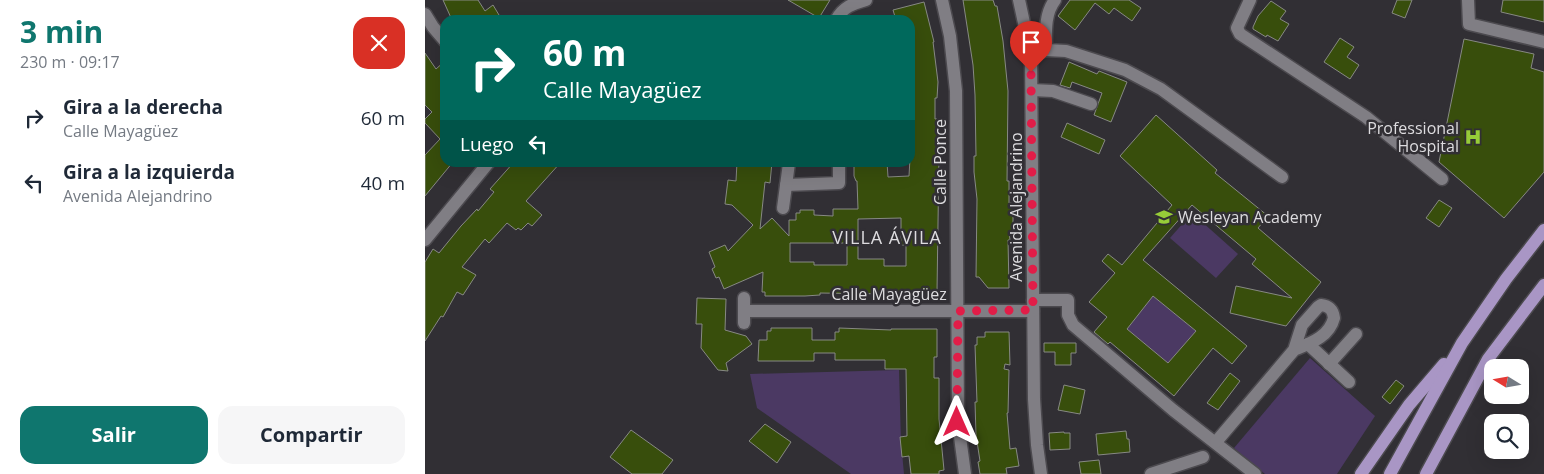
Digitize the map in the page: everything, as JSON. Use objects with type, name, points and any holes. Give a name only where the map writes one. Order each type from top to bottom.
[{"type":"main road","points":[[1390,474],[1462,343],[1506,279],[1544,230]]},
{"type":"main road","points":[[1426,474],[1488,359],[1544,284]]},
{"type":"main road","points":[[1361,474],[1409,405],[1462,343]]},
{"type":"street","points":[[839,15],[849,4],[866,0]]},
{"type":"street","name":"Calle Ponce","points":[[942,0],[950,36],[956,91],[957,422],[965,474]]},
{"type":"street","name":"Avenida Alejandrino","points":[[1019,0],[1031,55],[1036,436],[1041,474]]},
{"type":"street","points":[[1046,50],[1048,13],[1055,0]]},
{"type":"street","points":[[1250,0],[1238,23],[1237,28],[1240,34],[1366,117],[1442,179]]},
{"type":"street","points":[[1468,0],[1469,24],[1544,42]]},
{"type":"street","points":[[425,14],[440,35]]},
{"type":"street","points":[[1031,55],[1046,50],[1066,51],[1125,70],[1161,89],[1281,177]]},
{"type":"street","points":[[1032,90],[1053,91],[1091,104]]},
{"type":"street","points":[[425,240],[485,167]]},
{"type":"street","points":[[783,208],[788,167]]},
{"type":"street","points":[[786,186],[839,182],[839,167]]},
{"type":"street","name":"Calle Mayagüez","points":[[745,311],[958,311],[1068,300],[1068,315],[1073,325],[1173,410],[1216,442]]},
{"type":"street","points":[[1255,474],[1216,442],[1294,350],[1302,325],[1321,305],[1329,307],[1335,318],[1333,324],[1317,341],[1294,350]]},
{"type":"street","points":[[1329,364],[1356,334]]},
{"type":"street","points":[[1308,344],[1349,382]]},
{"type":"street","points":[[1151,474],[1203,458]]},
{"type":"shaded area","points":[[1192,213],[1238,254],[1216,278],[1170,238]]},
{"type":"shaded area","points":[[1153,296],[1196,331],[1168,363],[1127,329]]},
{"type":"shaded area","points":[[1310,358],[1375,416],[1337,474],[1265,474],[1234,448]]},
{"type":"shaded area","points":[[899,370],[904,474],[851,474],[757,408],[750,374]]},
{"type":"building","points":[[443,0],[478,0],[485,11],[493,5],[499,15],[450,15]]},
{"type":"building","points":[[788,0],[830,0],[821,15],[814,15]]},
{"type":"building","points":[[963,0],[993,0],[995,6],[997,6],[1003,41],[1008,91],[1007,181],[1009,181],[1009,203],[1013,203],[1013,232],[1009,232],[1010,240],[1008,240],[1009,288],[988,288],[979,277],[976,277],[975,95],[973,65]]},
{"type":"building","points":[[1070,0],[1129,0],[1141,8],[1132,21],[1114,8],[1109,14],[1095,3],[1075,30],[1058,16]]},
{"type":"building","points":[[1397,0],[1412,0],[1405,18],[1392,13]]},
{"type":"building","points":[[1503,0],[1544,0],[1544,22],[1501,12]]},
{"type":"building","points":[[1271,1],[1286,11],[1280,19],[1289,24],[1278,41],[1267,35],[1266,37],[1253,29],[1258,16]]},
{"type":"building","points":[[924,2],[934,42],[938,82],[937,98],[935,98],[935,119],[937,119],[939,155],[937,292],[890,294],[820,293],[820,295],[805,296],[765,296],[765,292],[762,292],[763,272],[724,289],[719,277],[716,278],[712,269],[715,267],[709,252],[725,245],[728,251],[753,225],[732,205],[725,204],[728,180],[736,181],[737,167],[772,167],[770,183],[765,182],[760,229],[772,218],[789,236],[789,220],[796,220],[796,213],[800,213],[800,210],[814,210],[814,215],[833,216],[833,209],[858,209],[857,181],[854,176],[854,167],[887,167],[888,177],[909,176],[910,167],[915,167],[915,15],[894,15],[893,10]],"holes":[[[901,218],[901,245],[906,245],[906,266],[884,266],[884,259],[858,259],[858,219]],[[790,243],[847,243],[847,265],[814,265],[814,262],[790,262]]]},
{"type":"building","points":[[1340,38],[1354,47],[1347,57],[1359,65],[1350,79],[1324,62]]},
{"type":"building","points":[[1464,39],[1534,54],[1531,68],[1544,72],[1544,172],[1504,218],[1439,162]]},
{"type":"building","points":[[425,53],[436,69],[440,65],[440,139],[425,123],[425,119],[432,112],[425,105]]},
{"type":"building","points":[[1069,62],[1097,74],[1099,71],[1127,82],[1111,122],[1094,115],[1102,93],[1072,82],[1070,88],[1060,85]]},
{"type":"building","points":[[1156,115],[1217,170],[1215,173],[1268,216],[1258,228],[1321,282],[1286,326],[1230,313],[1236,286],[1292,298],[1252,264],[1256,259],[1192,205],[1143,260],[1247,346],[1232,364],[1213,348],[1174,396],[1110,342],[1108,344],[1094,332],[1107,317],[1089,302],[1115,273],[1102,261],[1108,254],[1122,265],[1172,205],[1120,156]],"holes":[[[1153,296],[1196,331],[1168,363],[1127,329]]]},
{"type":"building","points":[[1067,123],[1105,140],[1099,154],[1061,137]]},
{"type":"building","points":[[440,139],[440,167],[449,167],[425,196],[425,155]]},
{"type":"building","points":[[510,167],[557,167],[526,201],[542,215],[532,226],[528,223],[521,230],[518,228],[516,230],[507,223],[489,243],[485,239],[462,267],[476,275],[463,295],[457,292],[443,317],[441,316],[425,341],[425,262],[433,249],[439,253],[461,226],[477,209],[478,211],[494,192],[490,189]]},
{"type":"building","points":[[1439,200],[1452,208],[1439,227],[1426,218]]},
{"type":"building","points":[[697,298],[726,299],[725,330],[746,336],[752,344],[726,363],[728,371],[718,370],[701,348],[702,324],[696,324]]},
{"type":"building","points":[[771,328],[812,328],[812,340],[835,340],[835,332],[839,332],[839,328],[937,329],[937,357],[934,357],[934,378],[939,378],[939,419],[944,470],[939,471],[939,474],[911,474],[909,456],[902,457],[900,437],[907,436],[906,369],[885,369],[885,360],[835,360],[835,353],[814,353],[814,361],[758,361],[759,340],[767,340],[767,331],[771,331]]},
{"type":"building","points":[[985,332],[1009,332],[1010,365],[1005,364],[1004,369],[1009,370],[1007,413],[1010,449],[1016,448],[1019,466],[1006,468],[1007,474],[980,474],[978,462],[980,461],[976,435],[975,345],[977,345],[977,337],[985,337]]},
{"type":"building","points":[[1044,343],[1076,343],[1076,353],[1071,353],[1071,365],[1055,365],[1055,352],[1044,352]]},
{"type":"building","points":[[1230,373],[1240,381],[1218,410],[1207,403]]},
{"type":"building","points":[[1396,380],[1404,386],[1390,404],[1382,397]]},
{"type":"building","points":[[1064,385],[1085,390],[1080,414],[1058,410]]},
{"type":"building","points":[[765,424],[791,442],[777,463],[749,441]]},
{"type":"building","points":[[631,430],[673,460],[662,474],[632,474],[610,457]]},
{"type":"building","points":[[1126,431],[1130,452],[1098,455],[1096,434]]},
{"type":"building","points":[[1049,433],[1070,433],[1070,449],[1050,450]]},
{"type":"building","points":[[1099,460],[1101,474],[1081,474],[1079,462]]},
{"type":"place","name":"Professional Hospital","points":[[1473,137]]},
{"type":"place","name":"Wesleyan Academy","points":[[1164,217]]},
{"type":"district","name":"VILLA ÁVILA","points":[[887,237]]},
{"type":"route","points":[[957,422],[958,311],[1033,310],[1031,72]]}]
